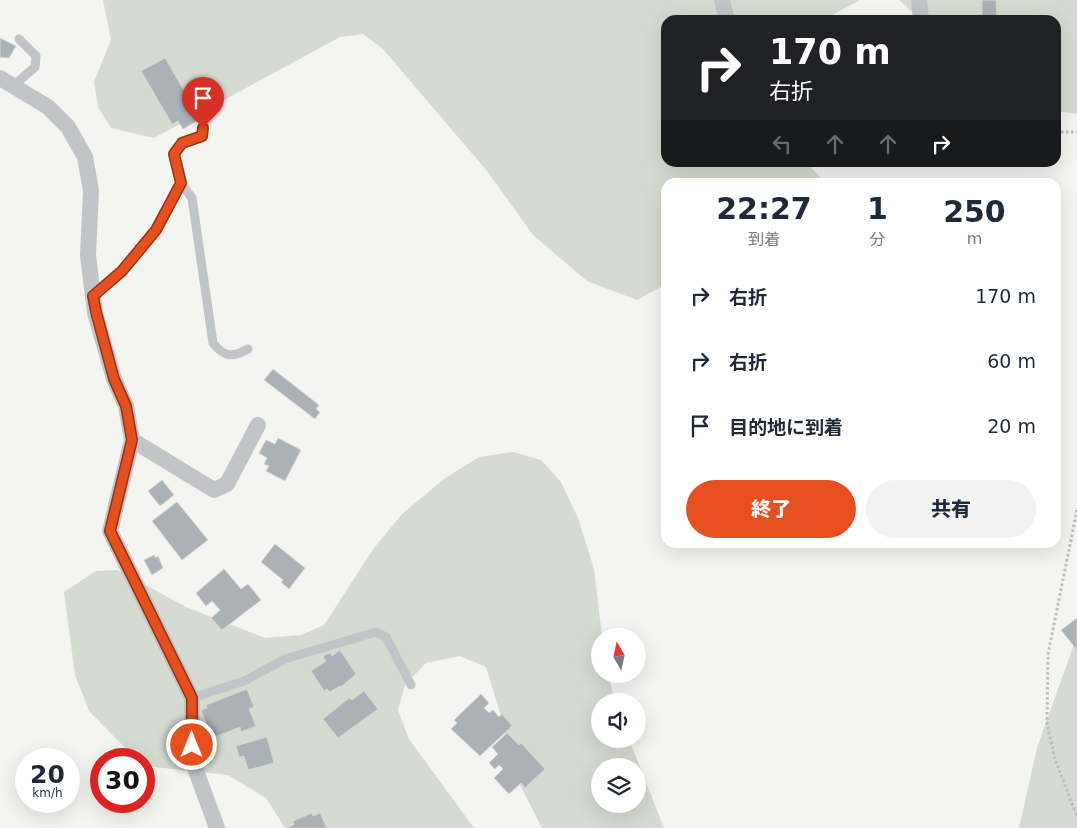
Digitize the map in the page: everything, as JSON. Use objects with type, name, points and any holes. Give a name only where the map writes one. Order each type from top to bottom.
[{"type":"street","points":[[722,0],[726,15]]},
{"type":"street","points":[[919,0],[921,15]]},
{"type":"street","points":[[6,82],[48,107],[68,127],[85,157],[91,191],[88,255],[93,296],[114,379],[126,406],[132,440],[110,531],[192,698],[192,760],[217,828]]},
{"type":"street","points":[[132,440],[214,490],[227,484],[258,425]]},
{"type":"lane","points":[[6,82],[35,67],[36,56],[19,39]]},
{"type":"lane","points":[[203,128],[202,136],[182,143],[174,154],[181,183],[192,198],[213,342],[220,352],[229,356],[238,355],[248,349]]},
{"type":"lane","points":[[93,296],[122,271],[156,230],[181,183]]},
{"type":"lane","points":[[192,698],[244,681],[285,659],[376,632],[386,637],[411,685]]},
{"type":"path","points":[[1061,132],[1077,132]]},
{"type":"path","points":[[1077,510],[1048,654],[1046,723],[1055,759],[1077,817]]},
{"type":"shaded area","points":[[103,0],[860,0],[832,15],[661,15],[661,167],[811,167],[821,178],[661,178],[661,287],[637,300],[587,281],[533,235],[487,171],[383,49],[363,34],[340,37],[154,138],[111,128],[98,107],[94,82],[111,40]]},
{"type":"shaded area","points":[[899,0],[1077,0],[1077,114],[1061,112],[1061,15],[916,15]]},
{"type":"shaded area","points":[[513,452],[541,460],[561,482],[578,518],[594,569],[601,628],[591,628],[591,683],[610,683],[613,693],[591,693],[591,748],[633,748],[636,758],[591,758],[591,813],[646,813],[646,782],[664,828],[542,828],[517,779],[486,667],[460,656],[426,663],[405,685],[398,710],[409,739],[474,828],[285,828],[266,798],[228,775],[155,767],[155,748],[125,748],[89,711],[75,675],[64,592],[96,571],[118,570],[186,607],[265,638],[301,635],[324,625],[374,548],[402,514],[444,479],[479,457]]},
{"type":"shaded area","points":[[1077,636],[1077,828],[1019,828],[1037,748]]},
{"type":"building","points":[[982,0],[996,0],[997,15],[982,15]]},
{"type":"building","points":[[0,38],[16,46],[9,58],[0,57]]},
{"type":"building","points":[[165,58],[196,111],[199,109],[204,117],[183,129],[178,121],[172,124],[141,71]]},
{"type":"building","points":[[273,369],[319,405],[316,409],[320,412],[315,419],[264,380]]},
{"type":"building","points":[[278,438],[301,450],[285,481],[266,471],[269,466],[264,464],[267,458],[259,453],[266,440],[275,444]]},
{"type":"building","points":[[162,480],[174,495],[160,506],[148,491]]},
{"type":"building","points":[[177,502],[208,540],[182,560],[152,521]]},
{"type":"building","points":[[275,544],[305,568],[289,589],[281,582],[283,580],[261,562]]},
{"type":"building","points":[[154,555],[156,558],[158,556],[163,568],[152,575],[144,560]]},
{"type":"building","points":[[224,569],[241,589],[248,584],[261,600],[222,630],[211,618],[220,610],[212,601],[206,606],[196,593]]},
{"type":"building","points":[[1077,618],[1077,650],[1061,630]]},
{"type":"building","points":[[340,650],[356,674],[341,687],[330,692],[327,689],[324,691],[311,671],[326,661],[323,656],[330,653],[332,656]]},
{"type":"building","points":[[247,689],[254,707],[249,709],[256,726],[241,732],[240,727],[212,738],[201,710],[207,708],[206,705]]},
{"type":"building","points":[[364,691],[378,709],[338,738],[323,719],[349,698],[352,700]]},
{"type":"building","points":[[481,694],[489,703],[484,708],[489,713],[493,710],[499,717],[502,714],[512,726],[480,756],[451,729],[457,723],[454,720]]},
{"type":"building","points":[[507,733],[519,745],[521,743],[545,769],[525,788],[521,783],[509,794],[494,778],[503,769],[499,765],[495,769],[489,763],[498,754],[492,747]]},
{"type":"building","points":[[267,737],[274,763],[248,770],[244,756],[239,757],[236,746]]},
{"type":"building","points":[[312,813],[313,816],[320,813],[327,828],[286,828],[294,825],[293,821]]},
{"type":"route","points":[[192,745],[192,698],[110,531],[132,440],[126,406],[114,379],[93,296],[122,271],[156,230],[181,183],[174,154],[182,143],[202,136],[203,128]]}]
